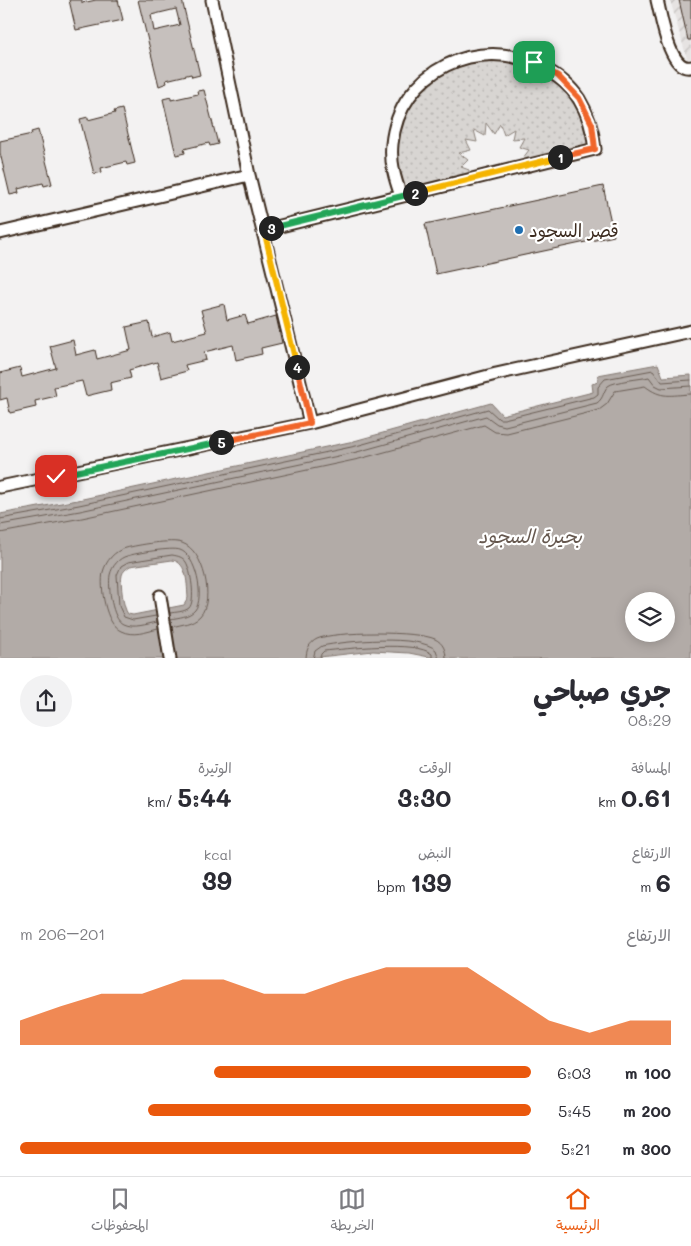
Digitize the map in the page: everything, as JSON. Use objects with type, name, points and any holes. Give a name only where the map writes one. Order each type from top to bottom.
[{"type":"street","points":[[212,0],[249,176],[264,230],[310,423]]},
{"type":"street","points":[[657,0],[672,55],[681,66],[691,67]]},
{"type":"street","points":[[264,230],[595,149],[592,124],[579,98],[558,76],[534,62],[506,54],[482,54],[459,59],[440,67],[424,79],[406,101],[398,119],[392,144],[392,170],[401,196]]},
{"type":"street","points":[[0,233],[249,176]]},
{"type":"street","points":[[0,487],[310,423],[496,374],[691,331]]},
{"type":"street","points":[[160,596],[170,658]]},
{"type":"shaded area","points":[[670,0],[691,0],[691,58],[687,59]]},
{"type":"shaded area","points":[[502,59],[539,69],[560,81],[569,90],[584,116],[590,147],[526,161],[523,158],[529,150],[519,147],[524,138],[512,139],[514,129],[504,135],[500,124],[494,134],[486,123],[485,136],[474,130],[477,142],[466,140],[471,150],[459,153],[468,160],[461,167],[469,170],[469,175],[404,190],[398,165],[396,137],[399,122],[408,105],[421,90],[445,72],[471,62]]},
{"type":"water","name":"بحيرة السجود","points":[[658,364],[663,377],[691,375],[691,658],[434,658],[409,653],[373,651],[311,658],[0,658],[0,514],[78,500],[354,441],[491,403],[502,415],[593,392],[592,384],[598,382],[598,375]],"holes":[[[172,560],[181,565],[187,581],[188,598],[184,605],[133,615],[128,614],[121,579],[124,571],[130,566]]]},
{"type":"building","points":[[69,0],[82,0],[82,3],[96,0],[118,0],[123,20],[76,30]]},
{"type":"building","points":[[138,0],[182,0],[200,75],[192,77],[191,74],[166,80],[167,83],[159,86]],"holes":[[[176,9],[180,25],[154,31],[151,15]]]},
{"type":"building","points":[[679,0],[691,0],[691,40],[688,40]]},
{"type":"building","points":[[204,90],[218,144],[210,146],[209,143],[184,149],[185,153],[176,155],[163,99],[171,97],[171,100],[198,94],[197,91]]},
{"type":"building","points":[[122,109],[135,163],[127,165],[126,162],[101,168],[102,172],[94,174],[80,119],[88,117],[88,120],[115,113],[114,111]]},
{"type":"building","points":[[38,130],[52,184],[44,186],[43,183],[18,189],[19,193],[10,195],[0,153],[0,141],[32,134],[31,132]]},
{"type":"building","name":"قصر السجود","points":[[603,186],[614,236],[436,274],[425,224]]},
{"type":"building","points":[[224,304],[227,320],[245,315],[248,324],[276,316],[282,343],[261,348],[262,354],[236,360],[233,345],[204,352],[206,360],[185,365],[187,371],[161,378],[157,362],[129,370],[131,378],[110,383],[111,390],[86,396],[82,381],[54,387],[56,396],[35,401],[36,407],[10,413],[7,398],[0,400],[0,373],[20,368],[22,377],[56,368],[50,346],[73,340],[76,355],[95,350],[97,359],[131,350],[126,327],[149,322],[152,337],[170,332],[172,341],[207,332],[201,310]]},
{"type":"place","name":"قصر السجود","points":[[519,230]]},
{"type":"route","points":[[56,476],[310,423],[264,230],[595,149],[592,124],[579,98],[558,76],[534,62]]}]
